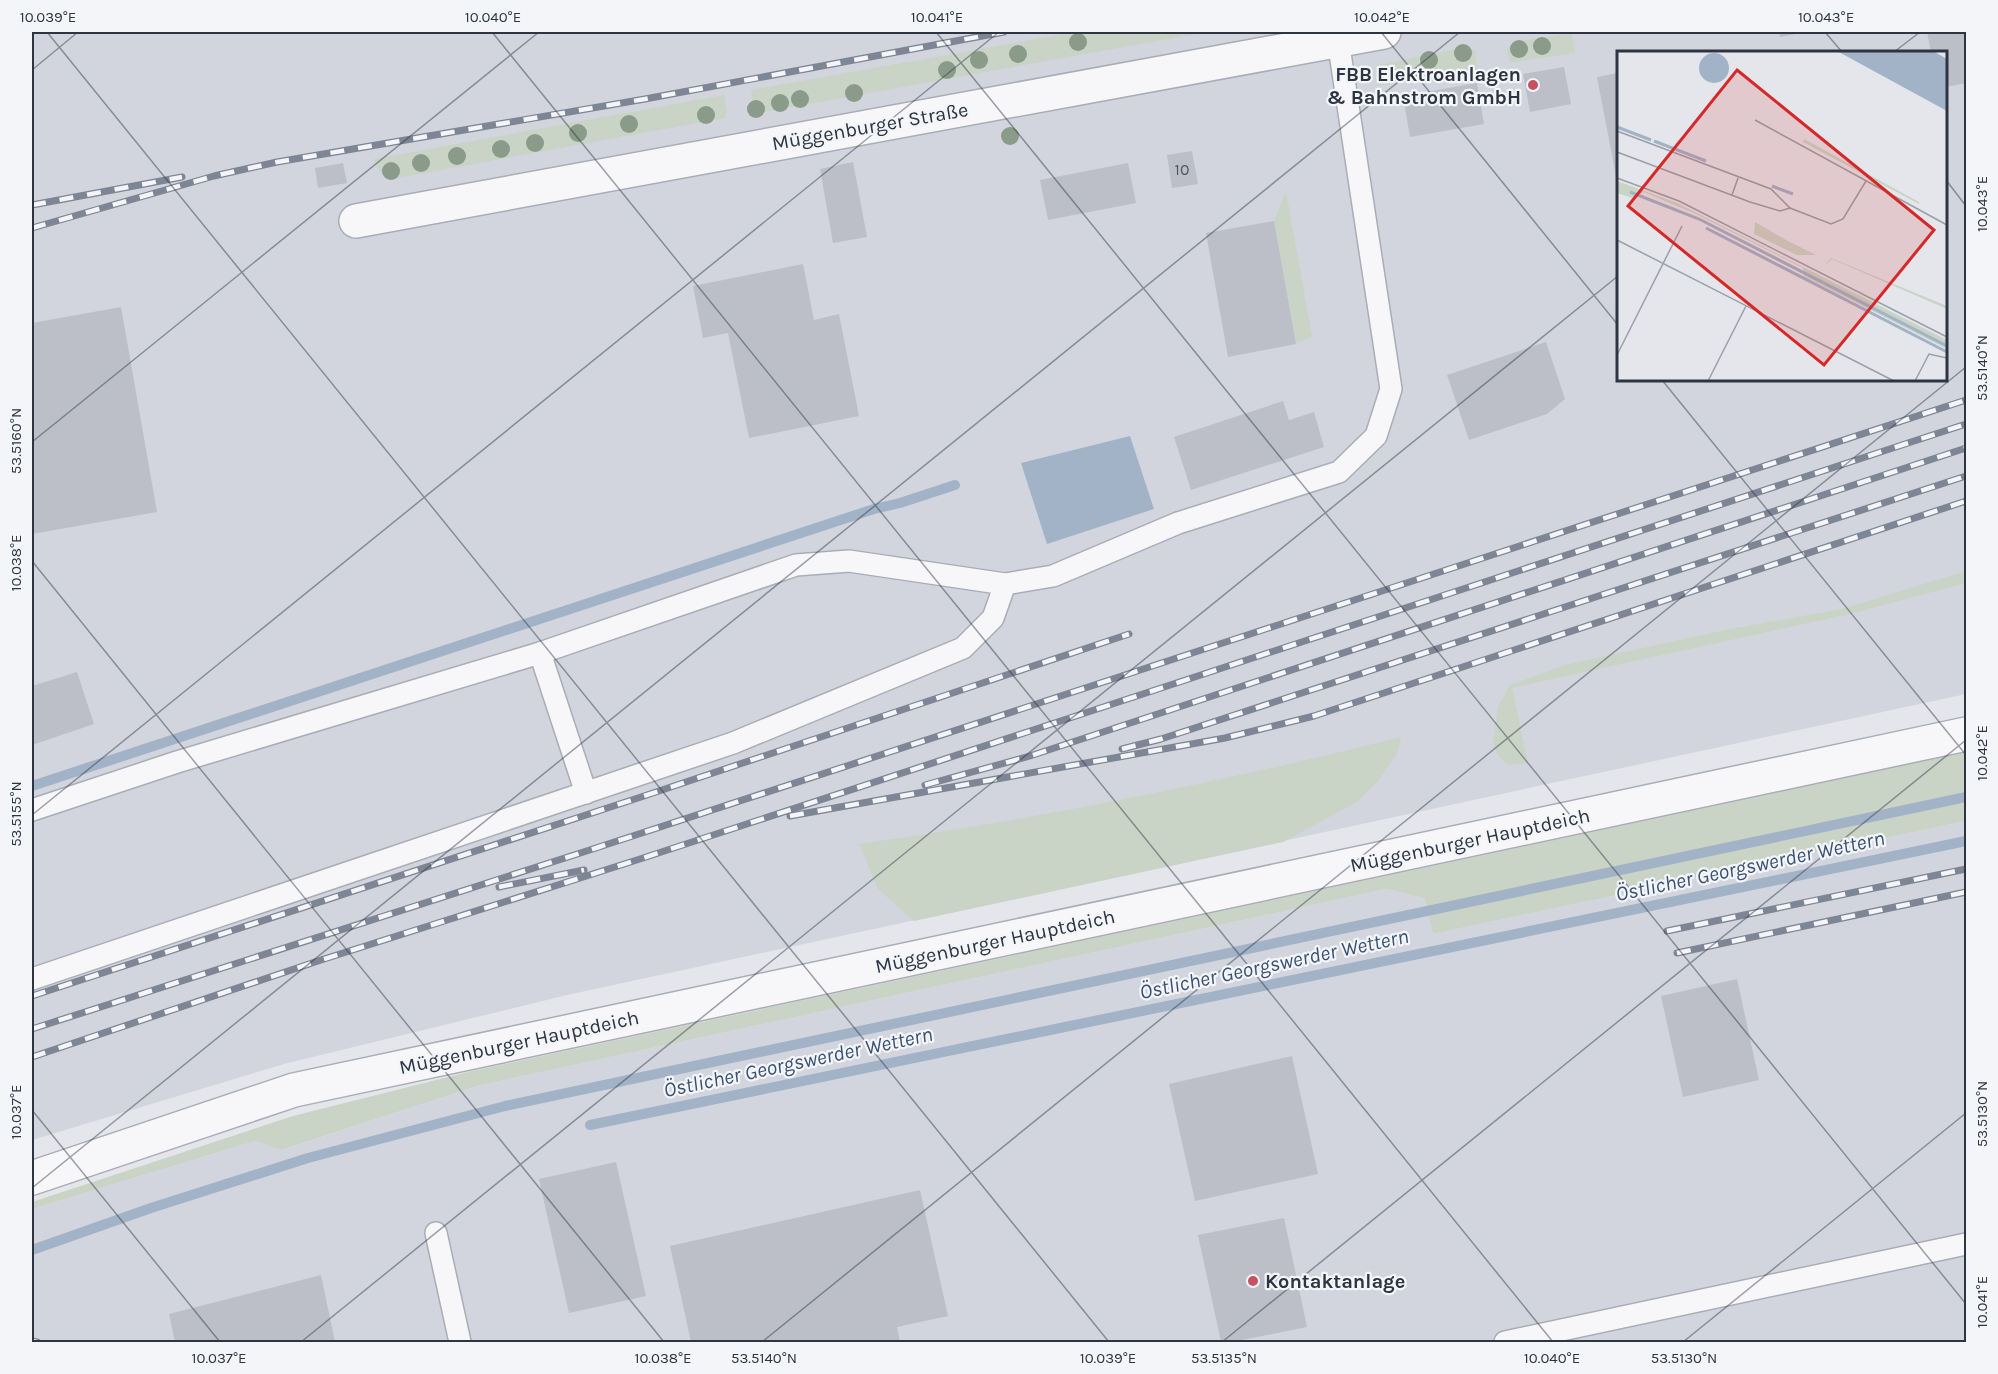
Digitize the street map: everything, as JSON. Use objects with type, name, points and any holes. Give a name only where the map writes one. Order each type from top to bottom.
[{"type":"street","name":"Müggenburger Straße","points":[[356,221],[1384,32]]},
{"type":"street","name":"Müggenburger Hauptdeich","points":[[32,1178],[294,1090],[1966,734]]},
{"type":"lane","points":[[32,810],[177,762],[540,653],[796,565],[849,561],[1005,584],[1053,576],[1178,523],[1339,472],[1376,436],[1391,389],[1338,40]]},
{"type":"lane","points":[[32,979],[733,743],[963,648],[993,618],[1005,584]]},
{"type":"lane","points":[[540,653],[586,793]]},
{"type":"lane","points":[[436,1233],[460,1342]]},
{"type":"lane","points":[[1505,1342],[1966,1244]]},
{"type":"shaded area","points":[[32,32],[1966,32],[1966,694],[567,995],[284,1064],[32,1140]]},
{"type":"shaded area","points":[[1966,821],[1966,1342],[32,1342],[32,1209],[255,1141],[283,1150],[477,1086],[1386,889],[1424,898],[1433,934]]},
{"type":"green space","points":[[1075,32],[1207,32],[759,113],[754,107],[751,90]]},
{"type":"green space","points":[[1572,33],[1575,53],[1510,63],[1507,50],[1513,42]]},
{"type":"green space","points":[[1468,47],[1475,51],[1477,69],[1377,86],[1378,65]]},
{"type":"green space","points":[[724,95],[727,112],[725,118],[392,179],[380,172],[374,159]]},
{"type":"green space","points":[[1286,192],[1312,336],[1296,344],[1274,221]]},
{"type":"green space","points":[[1966,571],[1966,583],[1850,614],[1512,688],[1528,763],[1509,765],[1498,756],[1493,743],[1498,707],[1510,685],[1565,665],[1730,629],[1842,609]]},
{"type":"green space","points":[[1401,737],[1397,754],[1378,781],[1357,802],[1283,842],[914,921],[878,889],[859,844],[996,823],[1132,798]]},
{"type":"green space","points":[[1966,752],[1966,821],[1433,934],[1424,898],[1386,889],[477,1086],[282,1150],[255,1141],[32,1209],[32,1202],[293,1116],[472,1071]]},
{"type":"water","points":[[1130,436],[1154,509],[1047,544],[1021,463]]},
{"type":"building","points":[[1779,32],[1801,32],[1801,33],[1780,37]]},
{"type":"building","points":[[1927,32],[1966,32],[1966,83],[1947,87],[1947,51],[1931,51]]},
{"type":"building","points":[[1564,67],[1571,104],[1530,112],[1523,74]]},
{"type":"building","points":[[1617,73],[1617,181],[1597,77]]},
{"type":"building","points":[[1477,83],[1484,124],[1410,137],[1403,96]]},
{"type":"building","points":[[1192,151],[1198,184],[1172,188],[1167,155]]},
{"type":"building","points":[[853,162],[867,237],[833,243],[820,169]]},
{"type":"building","points":[[343,163],[347,183],[318,188],[315,168]]},
{"type":"building","points":[[1128,163],[1136,203],[1048,220],[1040,180]]},
{"type":"building","points":[[1274,221],[1296,344],[1228,357],[1206,233]]},
{"type":"building","points":[[803,264],[814,320],[839,314],[859,416],[749,438],[728,333],[703,338],[693,286]]},
{"type":"building","points":[[121,307],[157,512],[32,534],[32,323]]},
{"type":"building","points":[[1546,342],[1565,399],[1547,414],[1469,440],[1447,375]]},
{"type":"building","points":[[1283,401],[1289,420],[1314,412],[1324,447],[1191,490],[1174,437]]},
{"type":"building","points":[[77,672],[94,724],[32,745],[32,686]]},
{"type":"building","points":[[1737,979],[1759,1080],[1683,1097],[1661,996]]},
{"type":"building","points":[[1292,1056],[1318,1174],[1195,1201],[1169,1084]]},
{"type":"building","points":[[616,1162],[646,1296],[569,1313],[539,1179]]},
{"type":"building","points":[[920,1190],[948,1316],[897,1327],[900,1342],[691,1342],[670,1246]]},
{"type":"building","name":"Kontaktanlage","points":[[1284,1218],[1307,1327],[1232,1342],[1221,1342],[1198,1235]]},
{"type":"building","points":[[321,1275],[335,1342],[175,1342],[169,1314]]},
{"type":"waterway","points":[[32,786],[874,509],[955,485]]},
{"type":"waterway","points":[[32,1250],[151,1208],[308,1158],[505,1106],[1966,797]]},
{"type":"waterway","name":"Östlicher Georgswerder Wettern","points":[[590,1125],[1966,841]]},
{"type":"railway","points":[[32,228],[214,176],[277,162],[645,99],[1004,32]]},
{"type":"railway","points":[[32,205],[182,177]]},
{"type":"railway","points":[[32,1029],[599,847],[1966,400]]},
{"type":"railway","points":[[32,1057],[321,960],[640,859],[1966,424]]},
{"type":"railway","points":[[925,785],[1030,756],[1966,448]]},
{"type":"railway","points":[[1122,749],[1161,739],[1966,476]]},
{"type":"railway","points":[[790,816],[1225,738],[1314,716],[1966,501]]},
{"type":"railway","points":[[32,996],[644,796],[1129,634]]},
{"type":"railway","points":[[1667,931],[1966,869]]},
{"type":"railway","points":[[499,887],[584,870]]},
{"type":"railway","points":[[1677,953],[1966,892]]},
{"type":"railway","points":[[32,1341],[37,1342]]},
{"type":"place","name":"FBB Elektroanlagen & Bahnstrom GmbH","points":[[1533,85]]},
{"type":"place","name":"Kontaktanlage","points":[[1253,1281]]}]
